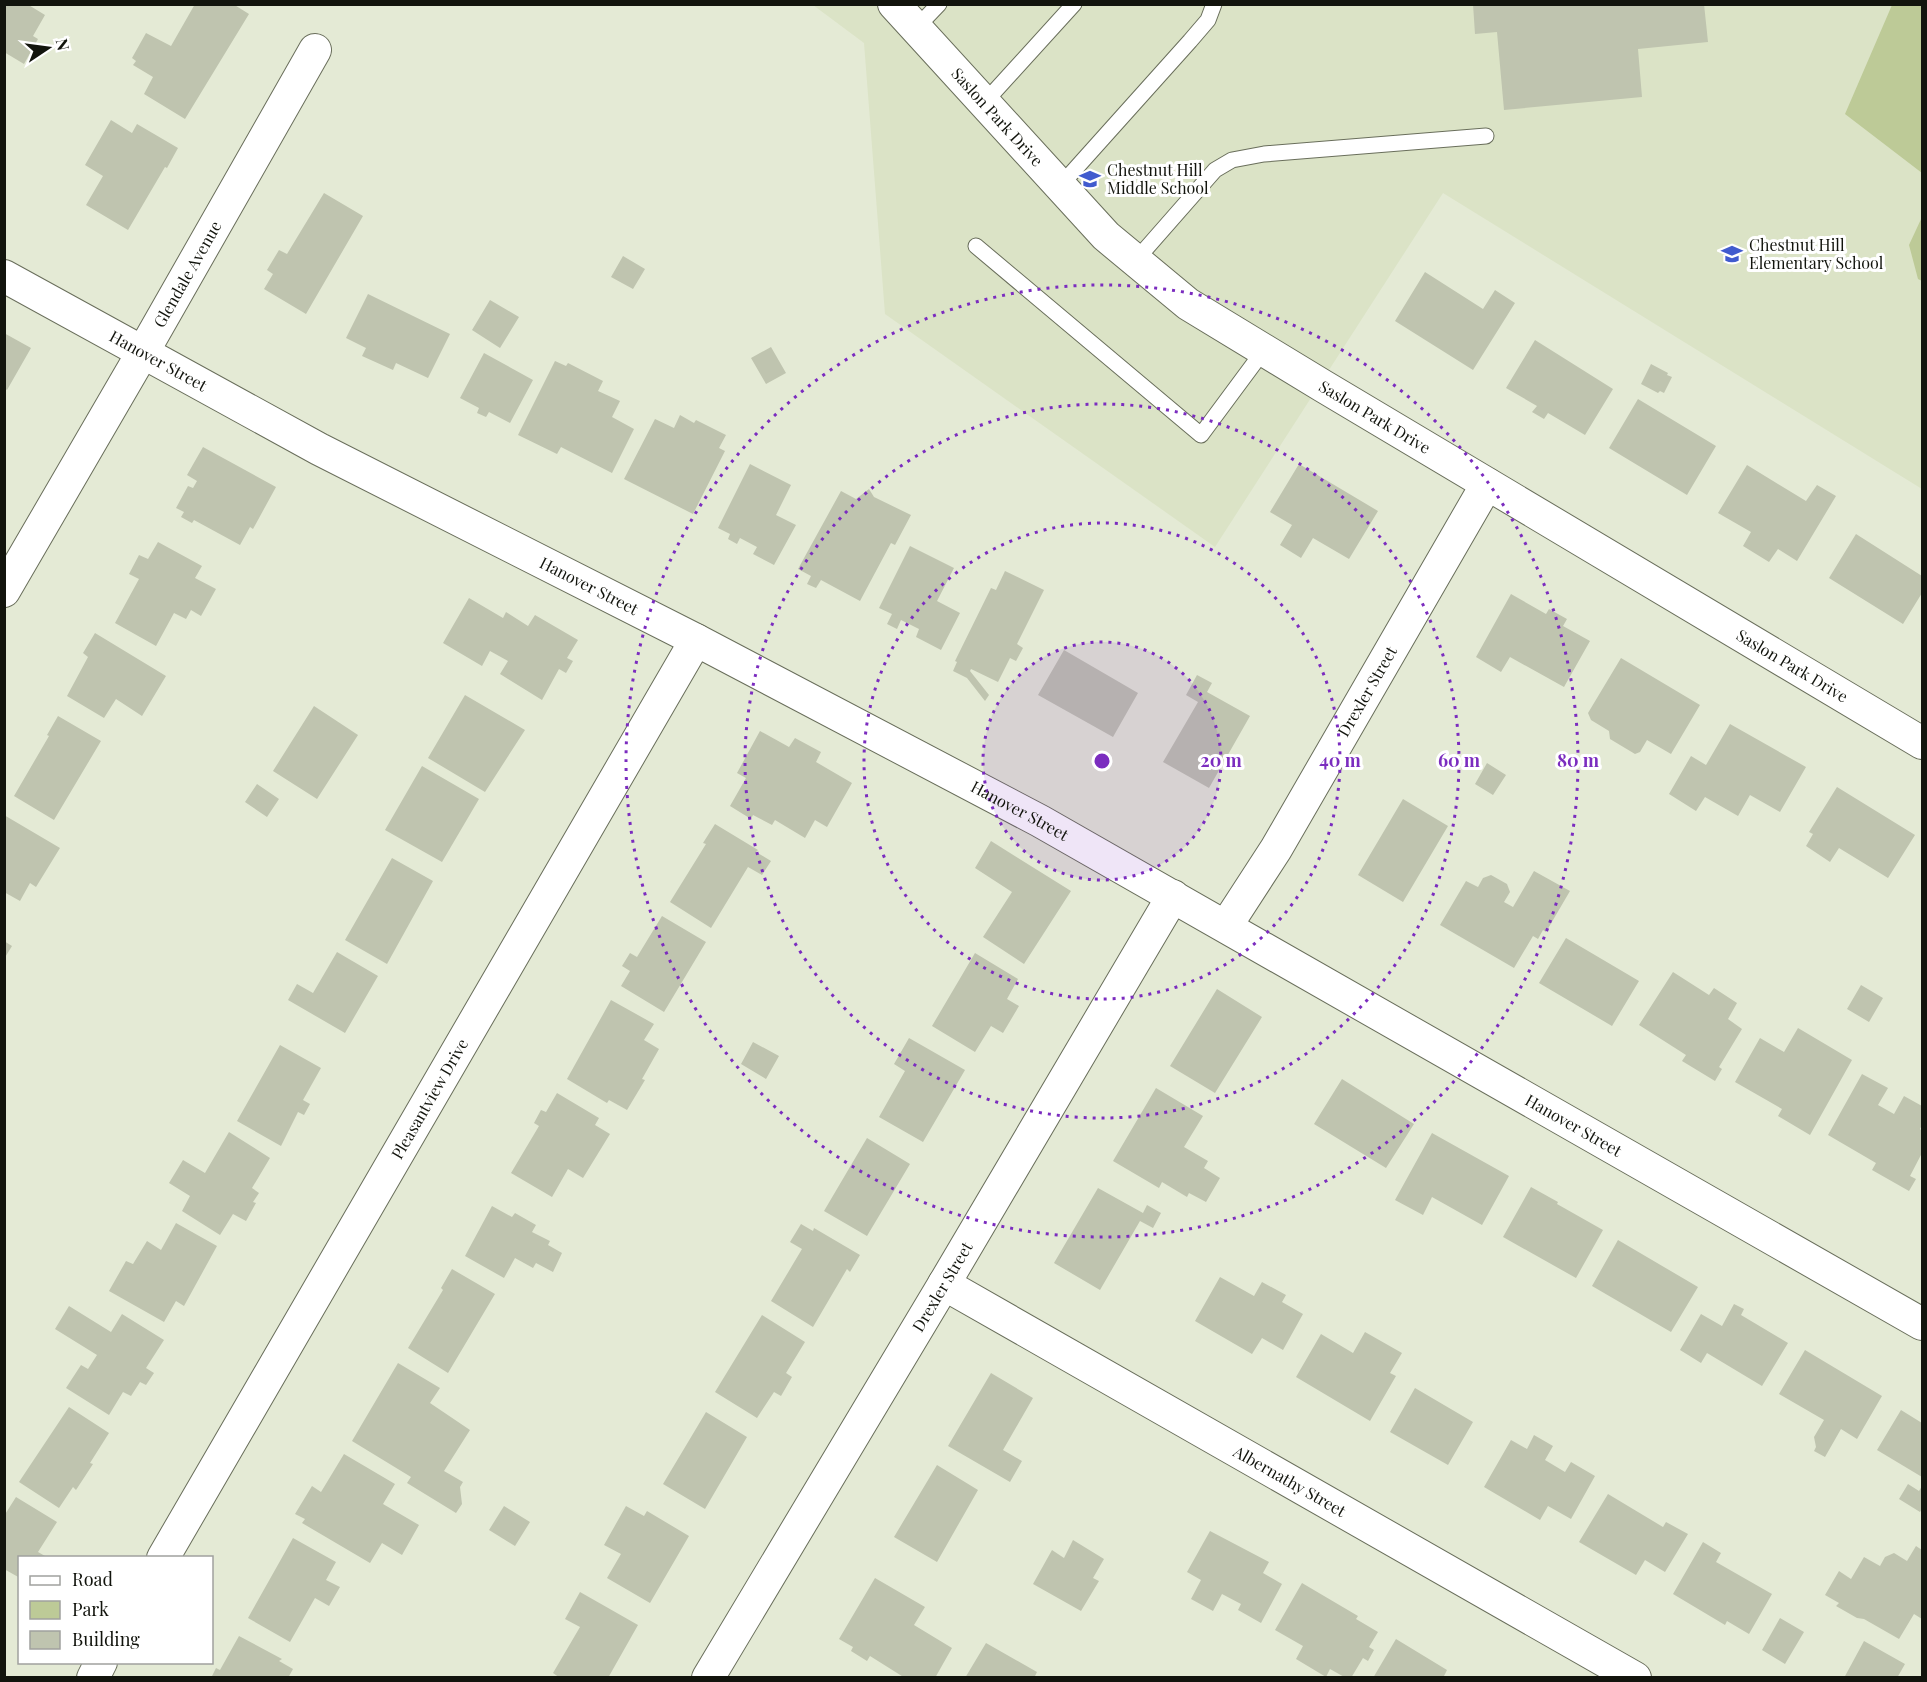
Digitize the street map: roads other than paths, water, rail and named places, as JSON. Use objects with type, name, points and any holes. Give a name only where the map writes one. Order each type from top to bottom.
[{"type":"street","name":"Saslon Park Drive","points":[[894,4],[1106,236],[1188,304],[1923,743]]},
{"type":"street","name":"Glendale Avenue","points":[[4,591],[315,50]]},
{"type":"street","name":"Hanover Street","points":[[4,276],[319,449],[696,640],[1040,821],[1923,1324]]},
{"type":"street","name":"Drexler Street","points":[[1226,926],[1275,849],[1487,484]]},
{"type":"street","name":"Pleasantview Drive","points":[[164,1556],[696,640]]},
{"type":"street","name":"Drexler Street","points":[[711,1676],[1173,896]]},
{"type":"street","name":"Albernathy Street","points":[[944,1284],[1635,1677]]},
{"type":"lane","points":[[916,28],[939,4]]},
{"type":"lane","points":[[984,103],[1074,4]]},
{"type":"lane","points":[[1060,186],[1208,20],[1214,4]]},
{"type":"lane","points":[[1136,260],[1215,170],[1232,160],[1264,154],[1486,136]]},
{"type":"lane","points":[[976,246],[1201,435],[1264,350]]},
{"type":"place","name":"Chestnut Hill Middle School","points":[[1090,179]]},
{"type":"place","name":"Chestnut Hill Elementary School","points":[[1732,254]]}]
